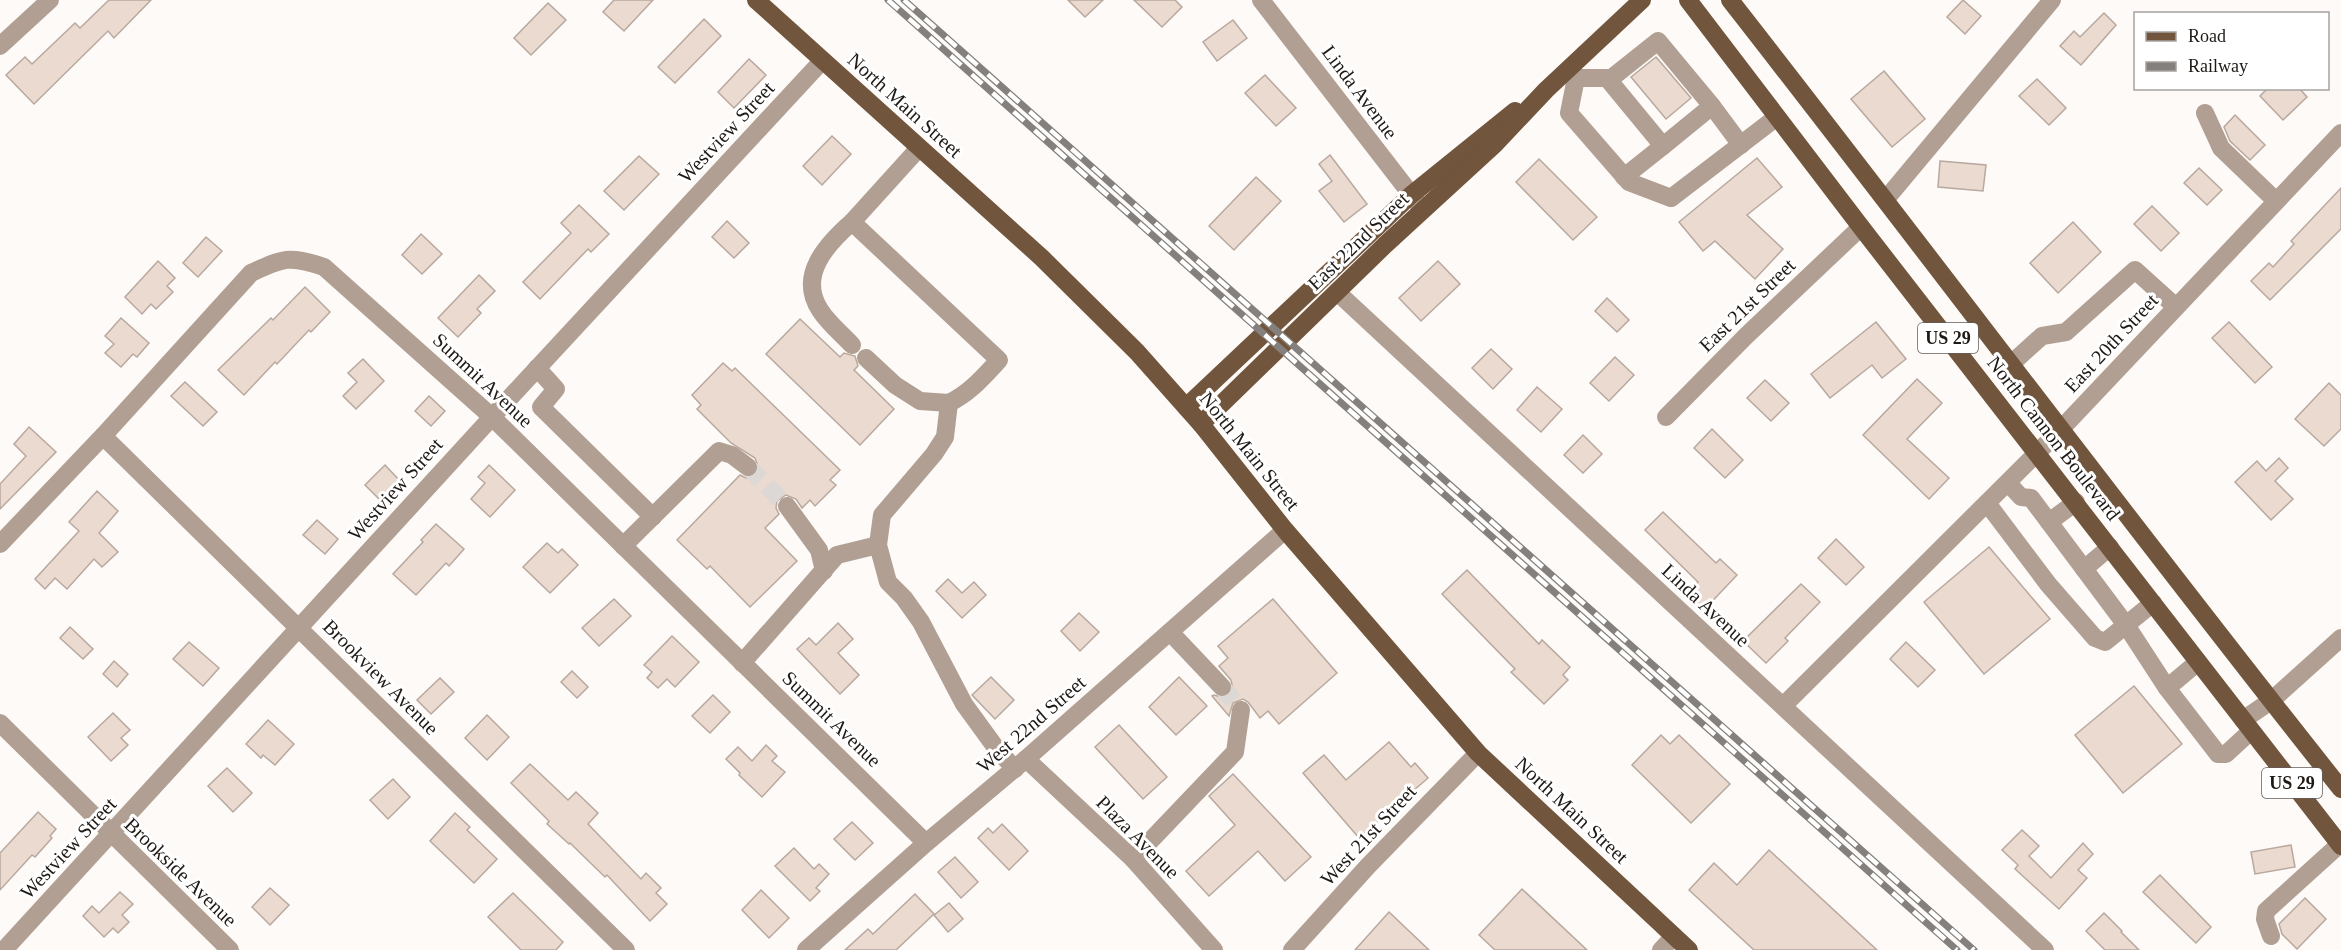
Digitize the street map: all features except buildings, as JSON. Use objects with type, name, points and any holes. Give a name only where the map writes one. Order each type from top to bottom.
[{"type":"main road","name":"North Main Street","points":[[756,0],[1042,258],[1137,352],[1201,424],[1285,530],[1478,753],[1689,950]]},
{"type":"main road","name":"East 22nd Street","points":[[1186,407],[1411,195],[1486,133],[1572,74],[1642,0]]},
{"type":"main road","name":"North Cannon Boulevard","points":[[1688,0],[2340,845]]},
{"type":"main road","name":"North Cannon Boulevard","points":[[1730,0],[2341,789]]},
{"type":"main road","name":"East 22nd Street","points":[[1201,424],[1423,210],[1495,144],[1546,90]]},
{"type":"street","points":[[0,46],[50,0]]},
{"type":"street","name":"Linda Avenue","points":[[1261,0],[1423,210]]},
{"type":"street","points":[[1886,199],[2052,0]]},
{"type":"street","points":[[1610,81],[1658,41],[1741,145]]},
{"type":"street","name":"Westview Street","points":[[4,950],[537,368],[822,61]]},
{"type":"street","points":[[1663,146],[1607,78],[1572,74],[1569,113],[1629,182],[1671,198],[1777,117]]},
{"type":"street","points":[[1624,177],[1712,106]]},
{"type":"street","points":[[2205,113],[2222,148],[2276,201]]},
{"type":"street","name":"East 20th Street","points":[[1783,706],[2062,428],[2341,133]]},
{"type":"street","points":[[852,345],[819,309],[812,287],[816,264],[829,242],[852,222],[919,148]]},
{"type":"street","points":[[852,222],[999,360],[962,397],[949,403],[920,401],[895,385],[866,358]]},
{"type":"street","name":"East 21st Street","points":[[1666,417],[1746,336],[1862,227]]},
{"type":"street","name":"Summit Avenue","points":[[0,544],[103,436],[251,273],[280,260],[302,259],[324,267],[492,417],[926,843]]},
{"type":"street","points":[[2012,363],[2042,336],[2066,332],[2135,270],[2176,307]]},
{"type":"street","name":"Linda Avenue","points":[[1337,292],[2045,950]]},
{"type":"street","points":[[537,368],[556,389],[541,407],[653,517]]},
{"type":"street","points":[[742,663],[837,555],[878,545],[882,515],[934,454],[945,437],[949,403]]},
{"type":"street","name":"Brookview Avenue","points":[[103,436],[626,950]]},
{"type":"street","points":[[623,546],[719,451],[732,455],[748,467]]},
{"type":"street","points":[[2008,483],[2021,497],[2031,498],[2126,625],[2168,687],[2218,754],[2226,754],[2247,726],[2272,700],[2341,638]]},
{"type":"street","points":[[2049,522],[2076,502]]},
{"type":"street","points":[[1987,503],[2048,584],[2095,638],[2106,642],[2153,603]]},
{"type":"street","points":[[787,506],[819,550],[824,571]]},
{"type":"street","name":"West 22nd Street","points":[[806,950],[926,843],[1021,764],[1285,530]]},
{"type":"street","name":"Plaza Avenue","points":[[878,545],[888,582],[904,598],[921,622],[964,704],[996,748],[1021,764],[1133,859],[1214,950]]},
{"type":"street","points":[[2084,569],[2110,547]]},
{"type":"street","points":[[1170,632],[1222,687]]},
{"type":"street","points":[[2168,687],[2198,662]]},
{"type":"street","points":[[1133,859],[1235,752],[1241,710]]},
{"type":"street","name":"Brookside Avenue","points":[[0,723],[230,950]]},
{"type":"street","name":"West 21st Street","points":[[1292,950],[1368,866],[1478,753]]},
{"type":"street","points":[[2271,936],[2265,919],[2266,911],[2340,845]]},
{"type":"street","points":[[1661,950],[1674,936]]},
{"type":"tunnel","points":[[748,467],[787,506]]},
{"type":"tunnel","points":[[1222,687],[1241,710]]},
{"type":"railway","points":[[888,0],[1957,950]]},
{"type":"railway","points":[[904,0],[1974,950]]}]
